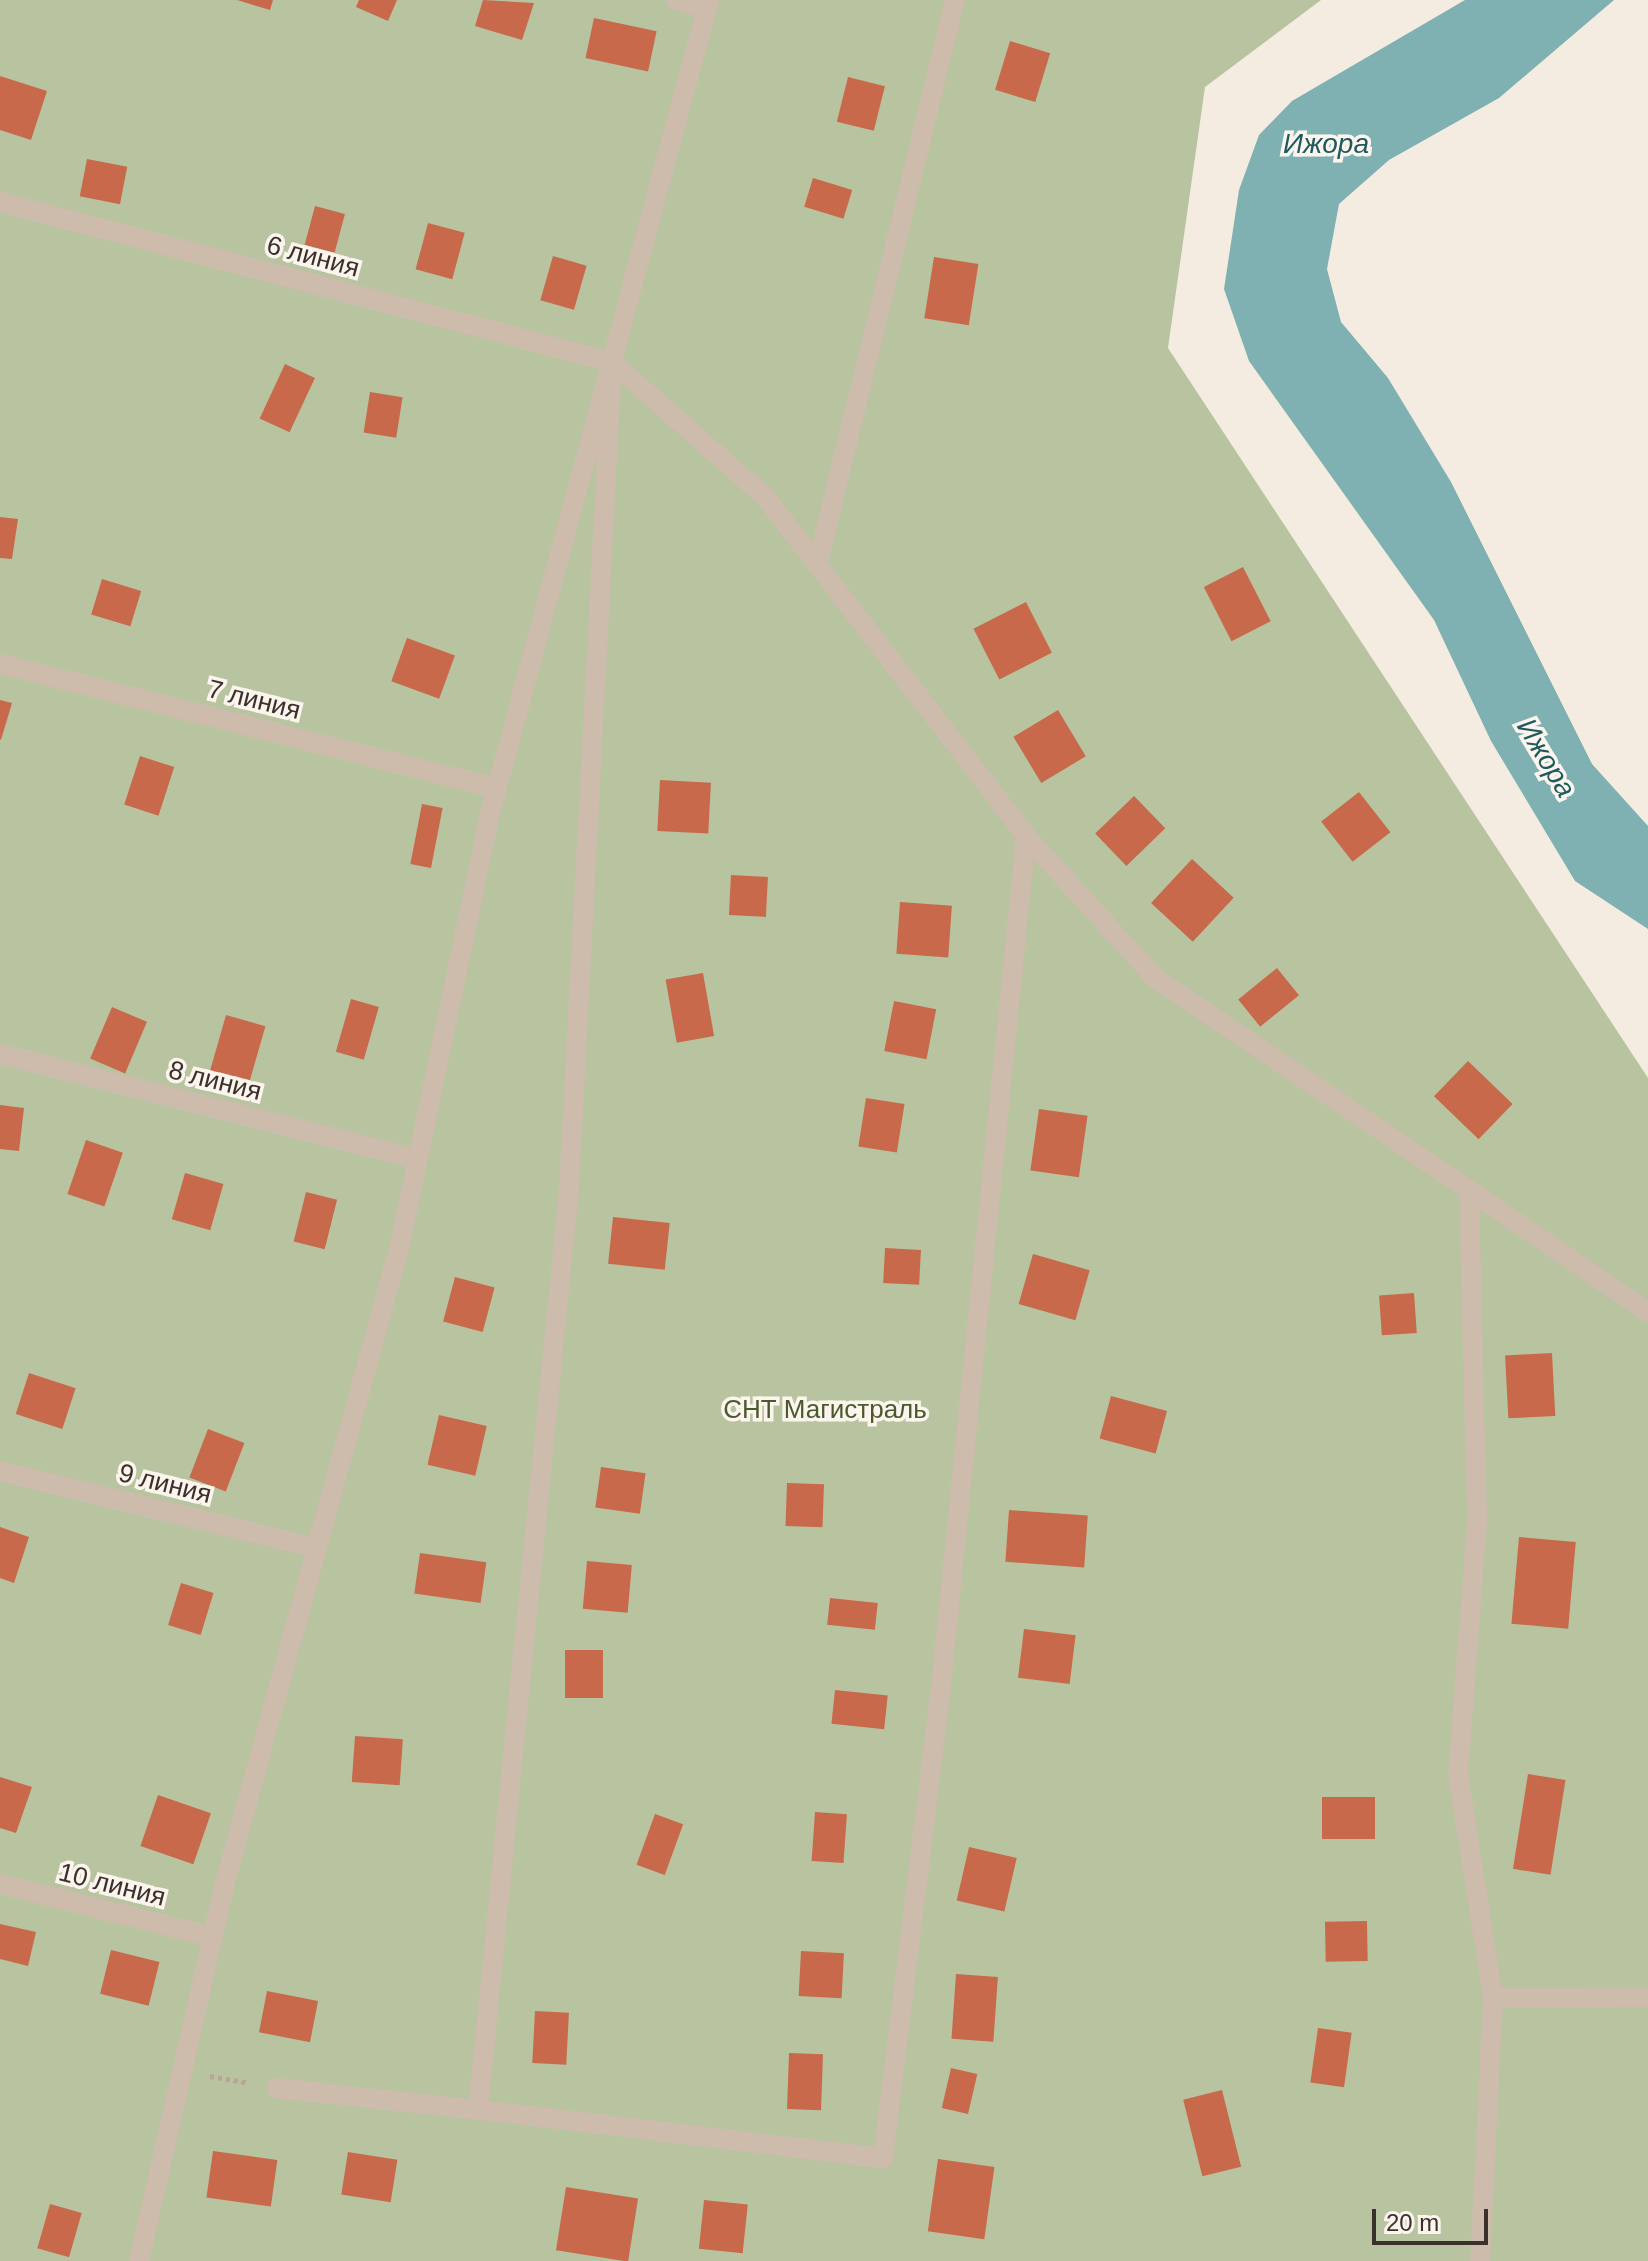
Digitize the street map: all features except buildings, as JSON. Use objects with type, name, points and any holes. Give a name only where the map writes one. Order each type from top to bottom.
[{"type":"lane","points":[[139,2261],[186,2072],[212,1937],[418,1159],[496,788],[708,4],[676,0]]},
{"type":"lane","points":[[817,566],[955,0]]},
{"type":"lane","name":"6 линия","points":[[0,202],[612,362]]},
{"type":"lane","points":[[612,362],[766,498],[1026,836],[1155,978],[1648,1312]]},
{"type":"lane","points":[[478,2110],[569,1188],[612,362]]},
{"type":"lane","name":"7 линия","points":[[0,664],[496,788]]},
{"type":"lane","points":[[276,2088],[883,2158],[941,1686],[1026,836]]},
{"type":"lane","name":"8 линия","points":[[0,1054],[418,1159]]},
{"type":"lane","points":[[1469,1190],[1477,1522],[1458,1774],[1493,1998],[1480,2261]]},
{"type":"lane","name":"9 линия","points":[[0,1471],[317,1548]]},
{"type":"lane","name":"10 линия","points":[[0,1884],[212,1937]]},
{"type":"lane","points":[[1493,1998],[1648,1997]]},
{"type":"path","points":[[186,2072],[276,2088]]},
{"type":"green space","name":"СНТ Магистраль","points":[[0,0],[1321,0],[1205,87],[1168,348],[1648,1078],[1648,2261],[0,2261]]},
{"type":"water","name":"Ижора","points":[[1465,0],[1614,0],[1499,98],[1389,160],[1339,204],[1327,269],[1341,322],[1388,378],[1451,482],[1592,764],[1648,826],[1648,929],[1575,881],[1491,741],[1434,620],[1249,361],[1224,289],[1239,190],[1259,135],[1292,101]]}]
